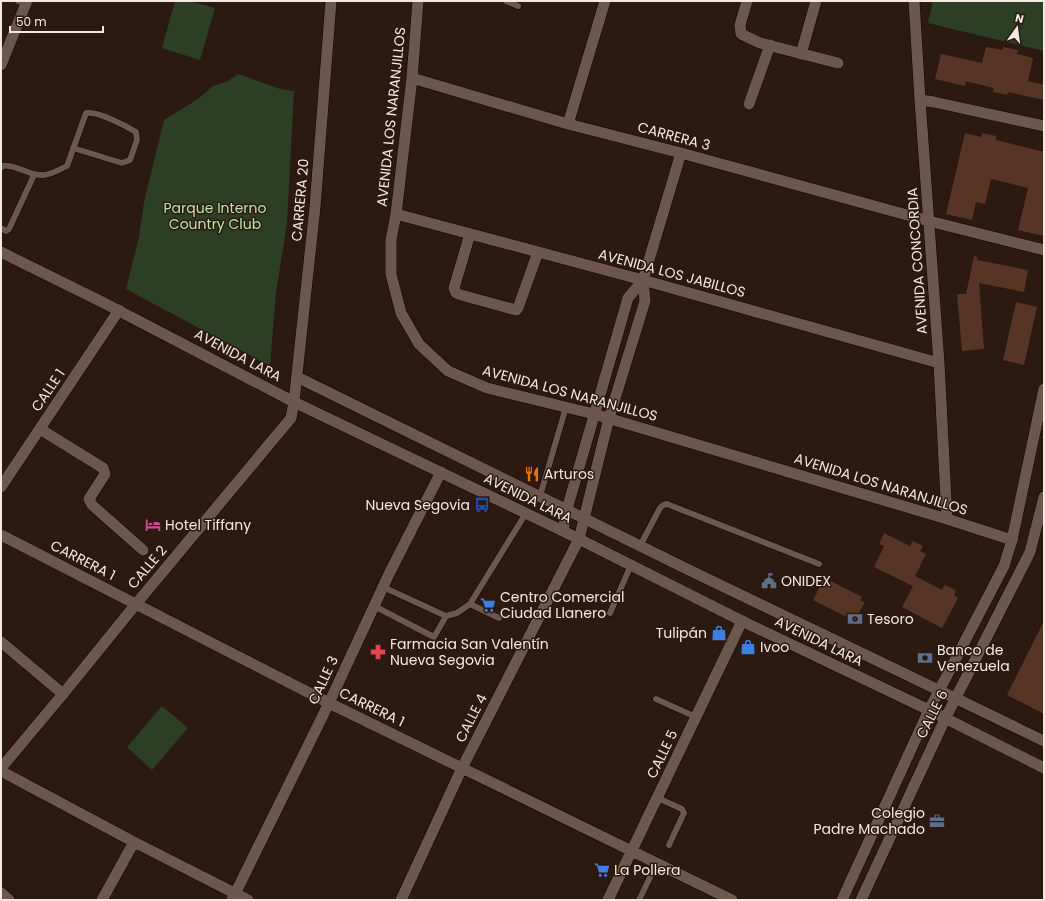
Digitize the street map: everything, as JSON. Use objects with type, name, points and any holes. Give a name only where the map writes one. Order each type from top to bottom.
[{"type":"street","name":"CARRERA 20","points":[[294,402],[315,207],[330,1]]},
{"type":"street","name":"AVENIDA LOS NARANJILLOS","points":[[418,1],[412,78],[396,214],[391,240],[391,274],[401,313],[419,344],[448,371],[487,388],[609,418],[948,519],[1012,540]]},
{"type":"street","points":[[568,124],[605,1]]},
{"type":"street","points":[[747,1],[740,25],[741,34],[749,39],[838,63]]},
{"type":"street","points":[[801,54],[816,1]]},
{"type":"street","name":"AVENIDA CONCORDIA","points":[[914,1],[948,519]]},
{"type":"street","points":[[1,65],[24,2]]},
{"type":"street","points":[[749,104],[770,45]]},
{"type":"street","name":"CARRERA 3","points":[[412,78],[568,124],[681,153],[929,221],[1044,250]]},
{"type":"street","points":[[920,100],[1044,126]]},
{"type":"street","points":[[563,531],[567,509],[628,298],[643,280],[681,153]]},
{"type":"street","name":"AVENIDA LOS JABILLOS","points":[[396,214],[643,280],[939,364]]},
{"type":"street","points":[[470,234],[454,288],[456,294],[516,310],[538,252]]},
{"type":"street","name":"AVENIDA LARA","points":[[1,252],[119,310],[294,402],[563,531],[742,621],[929,710],[1044,768]]},
{"type":"street","name":"CALLE 4","points":[[401,900],[462,768],[578,539],[609,418],[645,301],[643,280]]},
{"type":"street","name":"CALLE 1","points":[[1,487],[119,310]]},
{"type":"street","name":"AVENIDA LARA","points":[[297,376],[640,546],[1044,741]]},
{"type":"street","points":[[842,900],[929,710],[1004,566],[1012,540],[1044,389]]},
{"type":"street","name":"CALLE 2","points":[[1,768],[291,418],[294,402]]},
{"type":"street","points":[[40,429],[103,468],[105,474],[89,499],[92,505],[143,550]]},
{"type":"street","name":"CALLE 3","points":[[234,897],[329,704],[383,587],[441,472]]},
{"type":"street","name":"CALLE 6","points":[[861,900],[945,719],[957,699],[1030,552],[1044,497]]},
{"type":"street","name":"CARRERA 1","points":[[1,535],[329,704],[732,900]]},
{"type":"street","name":"CALLE 5","points":[[608,900],[742,621]]},
{"type":"street","points":[[1,642],[63,694]]},
{"type":"street","points":[[1,771],[234,897],[248,900]]},
{"type":"street","points":[[102,900],[134,842]]},
{"type":"street","points":[[1,894],[9,900]]},
{"type":"lane","points":[[506,1],[518,6]]},
{"type":"lane","points":[[1,168],[2,166],[10,165],[34,175],[44,176],[67,166],[73,148],[86,113],[100,115],[136,132],[138,140],[130,160],[122,163],[73,148]]},
{"type":"lane","points":[[1,228],[6,231],[9,229],[34,175]]},
{"type":"lane","points":[[540,496],[566,407]]},
{"type":"lane","points":[[640,546],[660,508],[667,504],[819,564]]},
{"type":"lane","points":[[383,587],[446,616],[457,613],[470,604],[526,513]]},
{"type":"lane","points":[[610,613],[631,565]]},
{"type":"lane","points":[[470,604],[499,618]]},
{"type":"lane","points":[[374,606],[434,637],[446,616]]},
{"type":"lane","points":[[656,699],[696,717]]},
{"type":"lane","points":[[658,798],[682,809],[684,812],[669,845]]},
{"type":"lane","points":[[639,900],[656,864]]},
{"type":"green space","points":[[175,1],[189,1],[215,8],[200,60],[162,48]]},
{"type":"green space","points":[[933,1],[1038,1],[1044,3],[1044,51],[928,23]]},
{"type":"green space","name":"Parque Interno Country Club","points":[[238,74],[280,89],[294,91],[287,223],[276,293],[270,366],[126,289],[139,237],[144,202],[164,120],[198,99],[213,86],[228,81]]},
{"type":"green space","points":[[162,706],[188,728],[152,770],[127,747]]},
{"type":"building","points":[[986,47],[1003,50],[1003,47],[1018,50],[1017,54],[1033,58],[1028,81],[1044,85],[1044,100],[1008,92],[1007,95],[993,92],[994,88],[966,81],[965,86],[935,79],[941,54],[982,63]]},
{"type":"building","points":[[965,133],[982,137],[982,133],[996,136],[996,140],[1044,152],[1044,236],[1018,230],[1028,188],[991,179],[985,204],[976,202],[972,220],[946,214]]},
{"type":"building","points":[[974,256],[977,257],[977,260],[1028,270],[1024,292],[979,283],[984,349],[962,351],[957,294],[966,294]]},
{"type":"building","points":[[1016,302],[1037,307],[1024,365],[1003,360]]},
{"type":"building","points":[[884,533],[910,546],[913,541],[923,546],[920,551],[926,554],[915,576],[942,590],[945,585],[956,590],[954,595],[958,598],[942,628],[902,607],[913,586],[874,567],[884,546],[879,544]]},
{"type":"building","points":[[823,581],[830,584],[831,581],[862,597],[860,600],[865,602],[855,621],[813,600]]},
{"type":"building","points":[[1044,621],[1044,714],[1007,695]]},
{"type":"place","name":"Arturos","points":[[532,474]]},
{"type":"place","name":"Nueva Segovia","points":[[482,505]]},
{"type":"place","name":"Hotel Tiffany","points":[[153,525]]},
{"type":"place","name":"ONIDEX","points":[[769,581]]},
{"type":"place","name":"Centro Comercial Ciudad Llanero","points":[[488,605]]},
{"type":"place","name":"Tesoro","points":[[855,619]]},
{"type":"place","name":"Tulipán","points":[[719,633]]},
{"type":"place","name":"Ivoo","points":[[748,647]]},
{"type":"place","name":"Farmacia San Valentín Nueva Segovia","points":[[378,652]]},
{"type":"place","name":"Banco de Venezuela","points":[[925,658]]},
{"type":"place","name":"Colegio Padre Machado","points":[[937,821]]},
{"type":"place","name":"La Pollera","points":[[602,870]]}]
